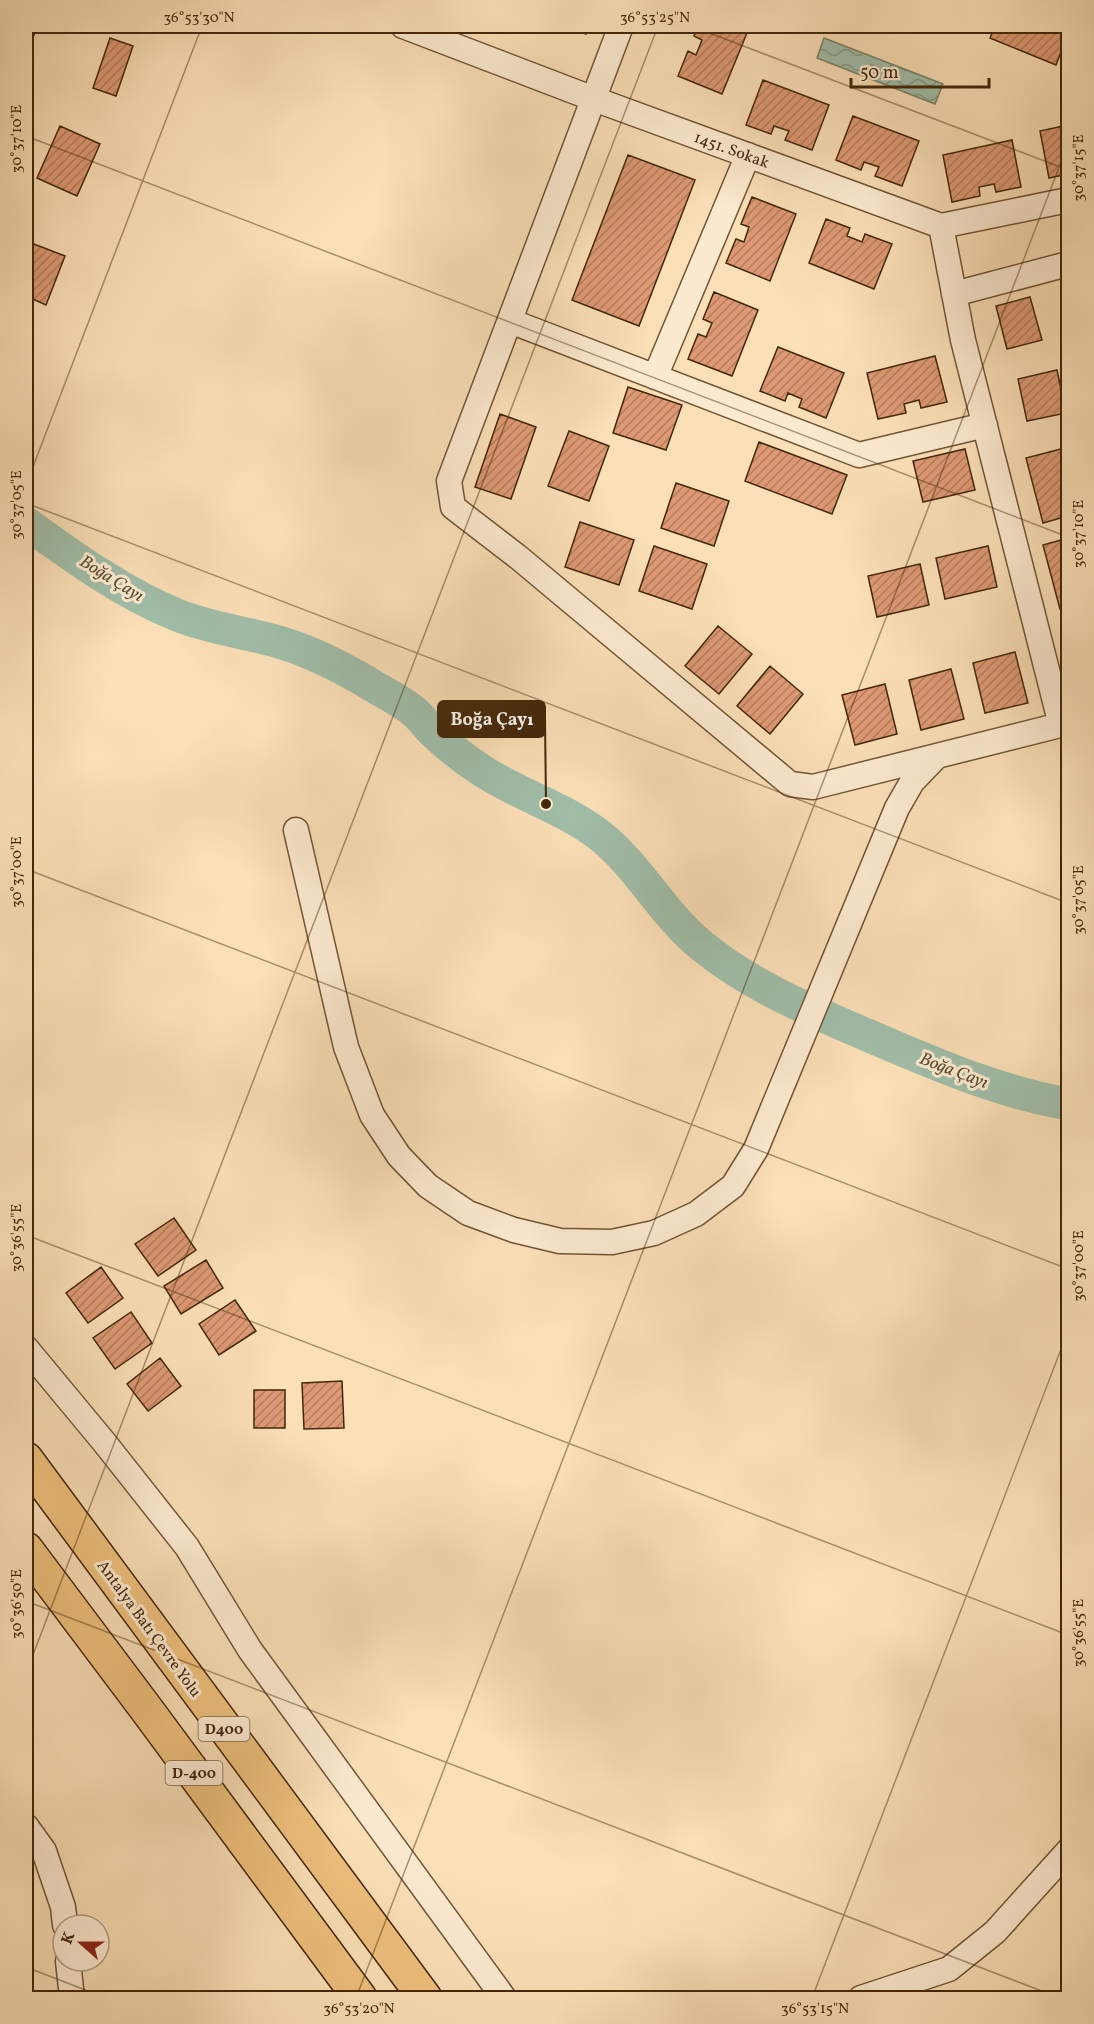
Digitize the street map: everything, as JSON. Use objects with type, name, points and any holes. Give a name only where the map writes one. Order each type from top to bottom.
[{"type":"highway","name":"Antalya Batı Çevre Yolu","points":[[26,1459],[425,1998]]},
{"type":"highway","name":"D-400","points":[[26,1549],[360,1998]]},
{"type":"street","name":"1451. Sokak","points":[[403,26],[594,99],[941,226]]},
{"type":"street","points":[[621,26],[449,481],[453,507],[527,564],[790,784],[813,787],[1065,724],[985,424],[954,294],[941,226],[1068,200]]},
{"type":"street","points":[[655,376],[748,155]]},
{"type":"street","points":[[954,294],[1068,264]]},
{"type":"street","points":[[510,321],[859,455],[985,424]]},
{"type":"street","points":[[296,830],[346,1047],[372,1115],[399,1156],[428,1186],[468,1213],[514,1230],[560,1241],[612,1242],[654,1233],[696,1214],[733,1186],[756,1149],[897,808],[912,782],[937,756]]},
{"type":"street","points":[[26,1348],[187,1546],[250,1650],[504,1998]]},
{"type":"street","points":[[26,1826],[44,1851],[64,1913]]},
{"type":"street","points":[[861,1998],[949,1969],[995,1932],[1068,1851]]},
{"type":"street","points":[[69,1973],[72,1998]]},
{"type":"water","points":[[824,38],[943,84],[935,104],[817,58]]},
{"type":"building","points":[[26,26],[38,26],[26,53]]},
{"type":"building","points":[[565,26],[589,26],[586,34]]},
{"type":"building","points":[[698,26],[749,28],[722,94],[678,76],[688,51],[696,55],[702,40],[694,36]]},
{"type":"building","points":[[995,26],[1068,26],[1068,33],[1056,65],[990,38]]},
{"type":"building","points":[[110,38],[133,46],[116,96],[93,88]]},
{"type":"building","points":[[763,80],[829,105],[812,150],[785,140],[789,131],[774,126],[771,134],[746,125]]},
{"type":"building","points":[[853,116],[919,141],[902,186],[875,176],[879,167],[864,162],[861,170],[836,160]]},
{"type":"building","points":[[1068,125],[1068,174],[1049,178],[1040,131]]},
{"type":"building","points":[[60,126],[100,144],[77,196],[37,178]]},
{"type":"building","points":[[1012,140],[1021,187],[996,192],[994,184],[979,187],[980,196],[952,202],[943,155]]},
{"type":"building","points":[[628,155],[695,180],[639,326],[572,300]]},
{"type":"building","points":[[752,197],[796,214],[770,281],[726,263],[736,239],[744,242],[749,227],[741,224]]},
{"type":"building","points":[[826,219],[850,228],[847,236],[862,242],[865,234],[892,244],[874,289],[809,263]]},
{"type":"building","points":[[26,241],[65,256],[46,305],[26,296]]},
{"type":"building","points":[[714,292],[758,310],[732,376],[688,359],[698,334],[706,337],[712,323],[703,319]]},
{"type":"building","points":[[1030,297],[1042,340],[1007,349],[996,306]]},
{"type":"building","points":[[778,347],[844,373],[826,418],[799,407],[802,399],[788,393],[785,401],[760,391]]},
{"type":"building","points":[[935,356],[947,402],[921,408],[919,400],[904,404],[906,413],[878,419],[867,373]]},
{"type":"building","points":[[1057,370],[1066,413],[1027,421],[1018,379]]},
{"type":"building","points":[[628,387],[682,405],[666,450],[613,433]]},
{"type":"building","points":[[500,414],[536,427],[511,499],[475,487]]},
{"type":"building","points":[[569,431],[609,446],[589,501],[548,486]]},
{"type":"building","points":[[759,442],[847,475],[832,514],[745,481]]},
{"type":"building","points":[[965,449],[975,490],[923,502],[913,461]]},
{"type":"building","points":[[1061,449],[1068,479],[1068,516],[1043,523],[1026,458]]},
{"type":"building","points":[[676,483],[729,501],[714,546],[661,528]]},
{"type":"building","points":[[580,522],[634,540],[619,585],[565,567]]},
{"type":"building","points":[[1068,538],[1068,607],[1060,609],[1043,545]]},
{"type":"building","points":[[654,546],[707,564],[692,609],[639,591]]},
{"type":"building","points":[[988,546],[997,587],[945,599],[936,558]]},
{"type":"building","points":[[920,564],[929,605],[877,617],[868,576]]},
{"type":"building","points":[[718,626],[752,654],[719,694],[685,666]]},
{"type":"building","points":[[1068,626],[1068,648],[1063,628]]},
{"type":"building","points":[[1015,652],[1028,703],[985,713],[973,663]]},
{"type":"building","points":[[770,666],[803,694],[770,734],[737,706]]},
{"type":"building","points":[[951,669],[964,719],[921,730],[909,680]]},
{"type":"building","points":[[885,684],[897,734],[855,745],[842,695]]},
{"type":"building","points":[[174,1218],[196,1250],[158,1276],[135,1244]]},
{"type":"building","points":[[206,1260],[223,1288],[181,1314],[164,1286]]},
{"type":"building","points":[[101,1267],[123,1298],[88,1323],[66,1293]]},
{"type":"building","points":[[235,1300],[256,1331],[219,1355],[199,1324]]},
{"type":"building","points":[[131,1312],[152,1343],[115,1369],[93,1338]]},
{"type":"building","points":[[160,1358],[181,1386],[148,1411],[127,1384]]},
{"type":"building","points":[[342,1381],[344,1428],[304,1429],[302,1383]]},
{"type":"building","points":[[254,1390],[285,1390],[285,1428],[254,1428]]},
{"type":"waterway","name":"Boğa Çayı","points":[[26,523],[99,574],[157,606],[203,624],[269,639],[304,651],[345,670],[401,702],[415,712],[444,742],[475,766],[511,787],[574,818],[603,838],[629,864],[688,933],[721,960],[760,985],[824,1016],[941,1066],[1016,1092],[1068,1104]]},
{"type":"place","name":"Boğa Çayı","points":[[546,804]]}]
